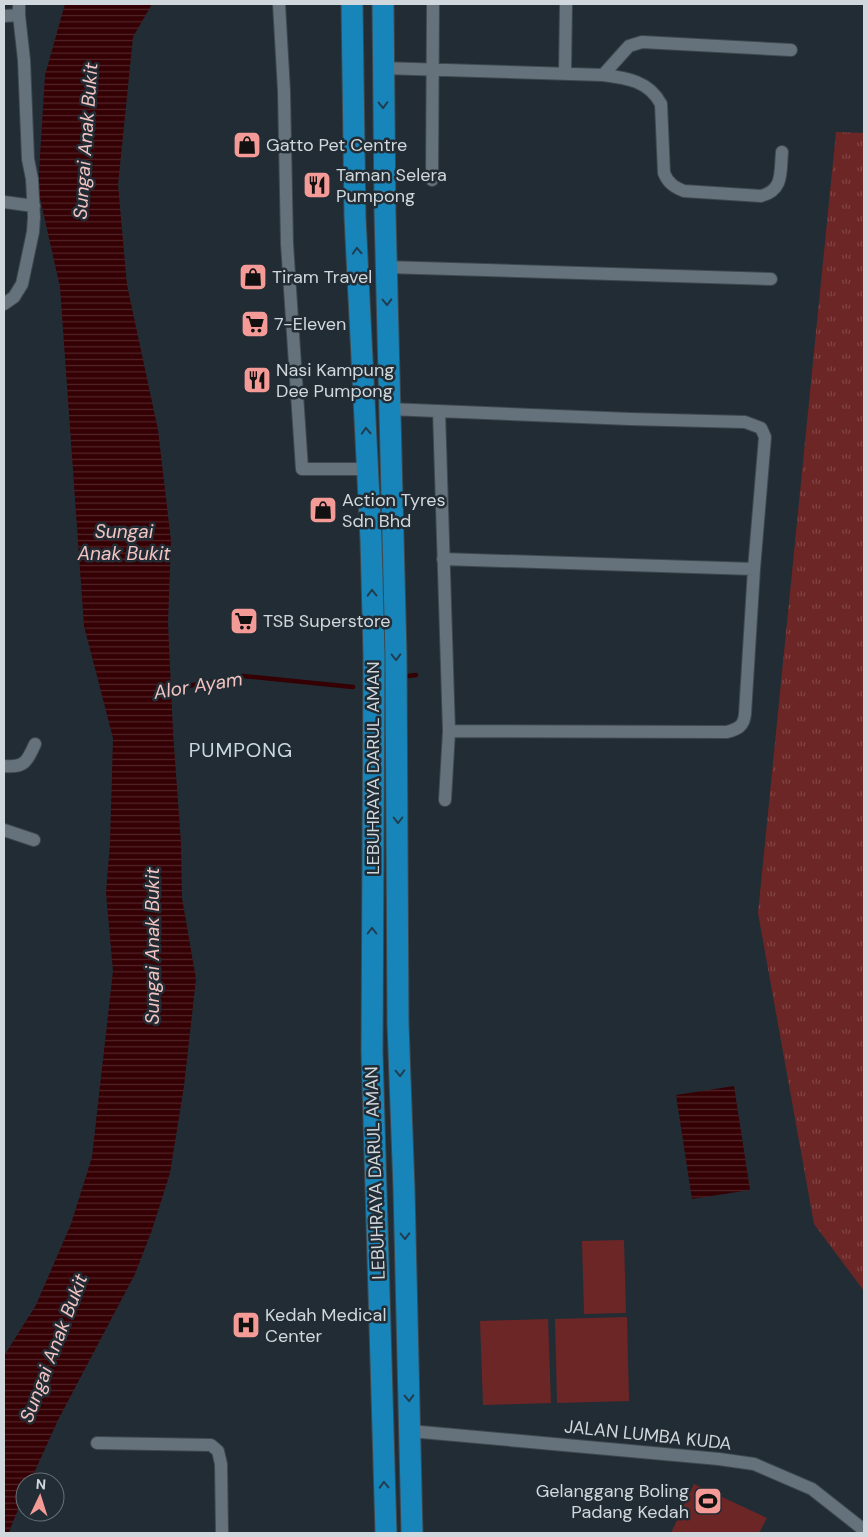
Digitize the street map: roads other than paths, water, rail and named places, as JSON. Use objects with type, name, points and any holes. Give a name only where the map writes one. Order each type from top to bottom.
[{"type":"highway","name":"LEBUHRAYA DARUL AMAN","points":[[352,4],[355,217],[368,470],[374,656],[372,1052],[386,1533]]},
{"type":"highway","name":"LEBUHRAYA DARUL AMAN","points":[[383,4],[382,68],[396,656],[396,1012],[412,1533]]},
{"type":"highway","points":[[372,969],[381,994],[396,1012],[383,1021],[372,1052]]},
{"type":"street","points":[[279,4],[284,91],[287,244],[302,469],[368,470]]},
{"type":"street","points":[[432,180],[433,4]]},
{"type":"street","points":[[564,73],[566,4]]},
{"type":"street","points":[[4,16],[19,10],[24,60],[28,159],[34,206],[33,232],[22,284],[14,297],[4,304]]},
{"type":"street","points":[[603,75],[629,46],[642,42],[791,50]]},
{"type":"street","points":[[382,68],[564,73],[603,75],[637,81],[656,95],[662,104],[664,173],[667,181],[684,191],[761,196],[769,194],[774,191],[779,183],[782,152]]},
{"type":"street","points":[[4,202],[34,206]]},
{"type":"street","points":[[386,267],[771,279]]},
{"type":"street","points":[[389,409],[620,419],[745,422],[755,424],[761,428],[765,437],[754,569],[745,721],[736,730],[727,732],[449,731]]},
{"type":"street","points":[[439,411],[449,731],[445,800]]},
{"type":"street","points":[[443,559],[754,569]]},
{"type":"street","points":[[4,766],[16,767],[22,765],[29,757],[35,744]]},
{"type":"street","points":[[4,830],[34,840]]},
{"type":"street","name":"JALAN LUMBA KUDA","points":[[410,1431],[719,1458],[754,1464],[812,1489],[864,1530]]},
{"type":"street","points":[[97,1443],[211,1445],[218,1451],[222,1464],[222,1533]]},
{"type":"water","name":"Sungai Anak Bukit","points":[[65,4],[152,4],[133,37],[118,185],[127,285],[158,430],[171,541],[168,623],[181,843],[182,898],[196,979],[184,1086],[170,1173],[152,1230],[135,1274],[58,1420],[35,1472],[15,1472],[15,1518],[9,1533],[4,1533],[4,1356],[36,1305],[71,1224],[92,1157],[113,971],[106,893],[110,843],[113,738],[84,626],[60,287],[38,189],[45,75]]},
{"type":"water","points":[[734,1086],[750,1190],[692,1199],[676,1095]]},
{"type":"waterway","name":"Alor Ayam","points":[[408,676],[416,675]]},
{"type":"waterway","name":"Alor Ayam","points":[[166,690],[243,676],[353,687]]},
{"type":"place","name":"Gatto Pet Centre","points":[[247,145]]},
{"type":"place","name":"Taman Selera Pumpong","points":[[317,185]]},
{"type":"place","name":"Tiram Travel","points":[[253,277]]},
{"type":"place","name":"7-Eleven","points":[[255,324]]},
{"type":"place","name":"Nasi Kampung Dee Pumpong","points":[[257,380]]},
{"type":"place","name":"Action Tyres Sdn Bhd","points":[[323,510]]},
{"type":"place","name":"TSB Superstore","points":[[244,621]]},
{"type":"place","name":"Kedah Medical Center","points":[[246,1325]]},
{"type":"place","name":"Gelanggang Boling Padang Kedah","points":[[708,1501]]},
{"type":"district","name":"PUMPONG","points":[[241,750]]}]
